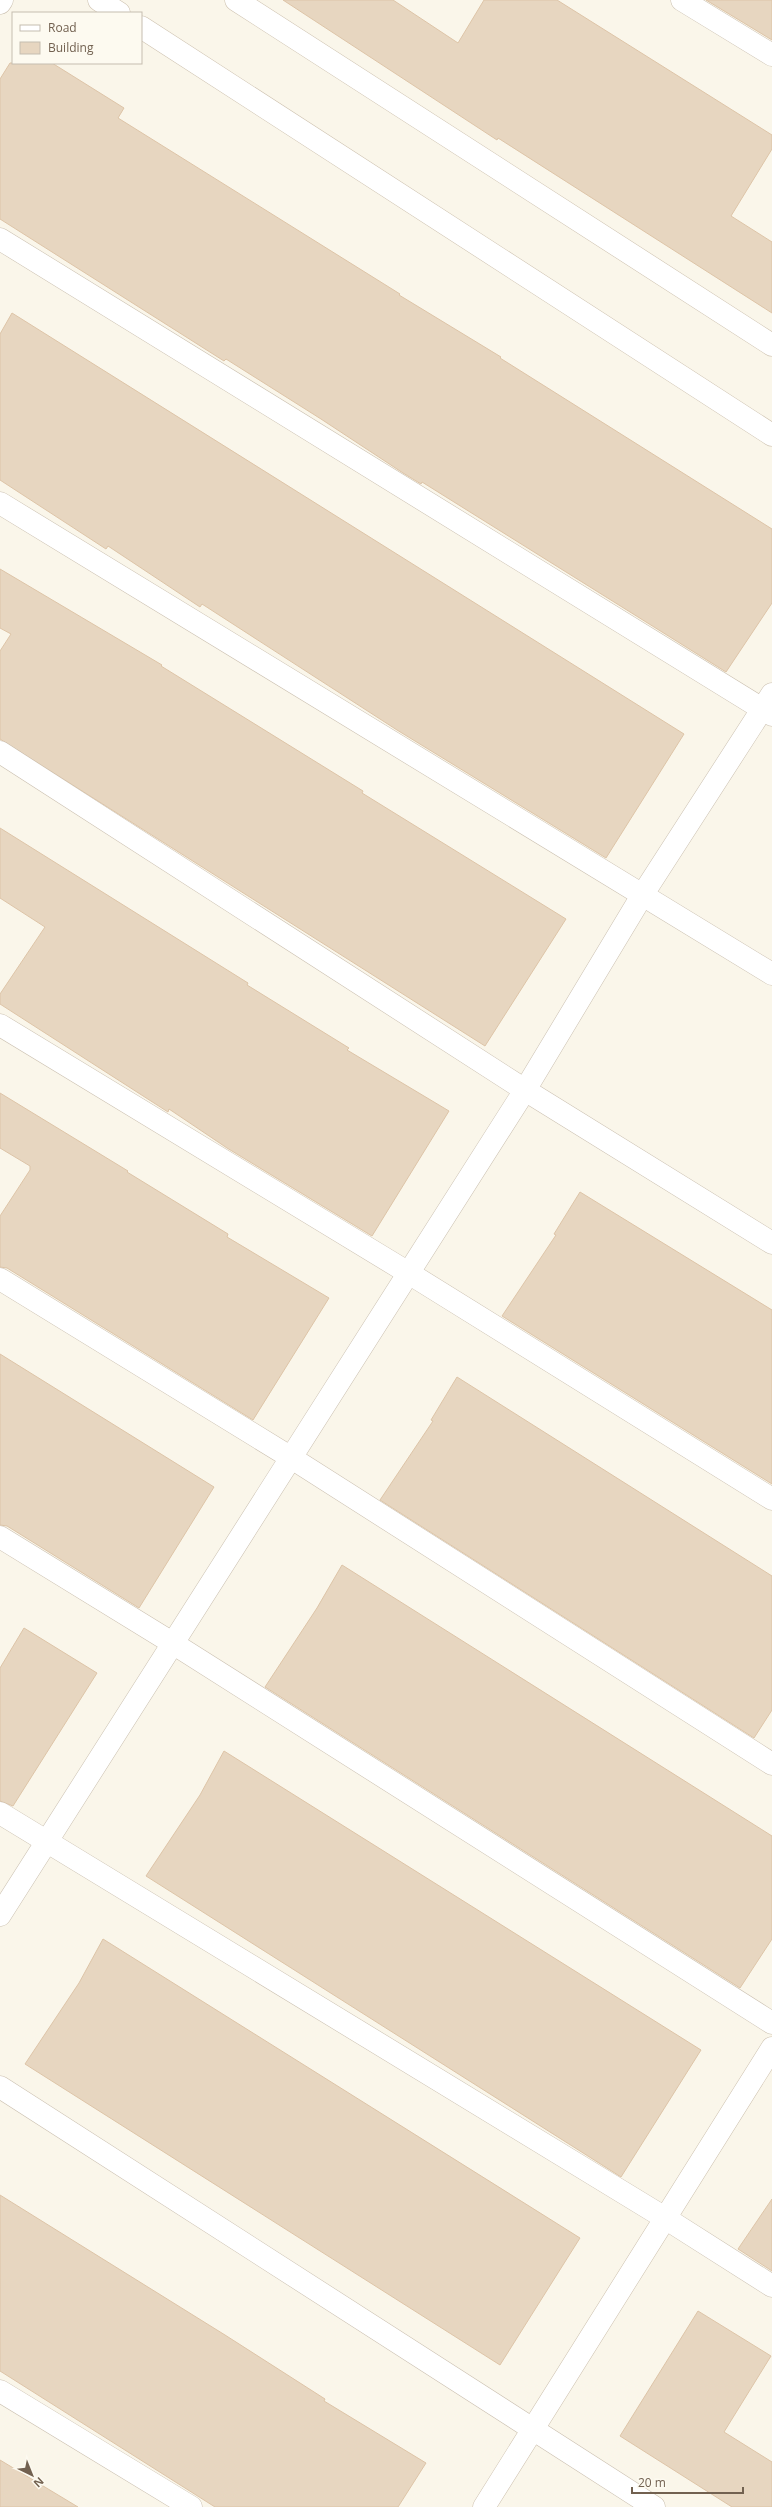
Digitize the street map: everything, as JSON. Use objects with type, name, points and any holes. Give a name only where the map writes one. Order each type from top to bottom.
[{"type":"street","points":[[99,0],[117,12]]},
{"type":"street","points":[[236,0],[772,345]]},
{"type":"street","points":[[682,0],[772,55]]},
{"type":"street","points":[[142,28],[772,435]]},
{"type":"street","points":[[0,238],[769,706],[643,894],[525,1090],[407,1272],[174,1644],[0,1915]]},
{"type":"street","points":[[0,503],[772,974]]},
{"type":"street","points":[[0,752],[525,1090],[772,1243]]},
{"type":"street","points":[[0,1025],[407,1272],[772,1499]]},
{"type":"street","points":[[0,1279],[290,1457],[772,1764]]},
{"type":"street","points":[[0,1537],[174,1644],[772,2023]]},
{"type":"street","points":[[0,1812],[46,1842],[665,2218],[772,2286]]},
{"type":"street","points":[[484,2507],[772,2048]]},
{"type":"street","points":[[0,2087],[654,2507]]},
{"type":"street","points":[[0,2391],[190,2507]]},
{"type":"building","points":[[283,0],[393,0],[458,43],[484,0],[557,0],[772,135],[772,149],[731,216],[772,242],[772,313],[498,138],[497,140]]},
{"type":"building","points":[[706,0],[772,0],[772,40]]},
{"type":"building","points":[[10,63],[54,64],[124,108],[118,118],[400,294],[399,295],[501,357],[500,358],[772,529],[772,603],[726,672],[422,482],[421,484],[403,473],[226,359],[224,361],[0,219],[0,79]]},
{"type":"building","points":[[12,313],[684,734],[606,858],[397,730],[202,604],[200,607],[108,546],[106,549],[0,480],[0,334]]},
{"type":"building","points":[[0,569],[162,665],[161,666],[363,791],[362,793],[566,919],[485,1046],[0,739],[0,651],[11,634],[0,628]]},
{"type":"building","points":[[0,828],[248,983],[247,985],[349,1048],[347,1050],[449,1111],[372,1236],[227,1148],[169,1109],[168,1112],[0,1004],[0,994],[45,927],[0,898]]},
{"type":"building","points":[[0,1093],[228,1234],[227,1237],[329,1298],[253,1420],[7,1268],[0,1267],[0,1216],[30,1170],[30,1166],[0,1148]]},
{"type":"building","points":[[580,1192],[772,1310],[772,1484],[502,1316],[556,1235],[554,1234]]},
{"type":"building","points":[[0,1354],[214,1487],[139,1608],[7,1526],[0,1525]]},
{"type":"building","points":[[457,1377],[772,1576],[772,1710],[754,1738],[380,1500],[433,1421],[431,1420]]},
{"type":"building","points":[[342,1565],[772,1836],[772,1939],[740,1988],[265,1687],[317,1608]]},
{"type":"building","points":[[24,1628],[97,1673],[13,1806],[0,1801],[0,1668]]},
{"type":"building","points":[[224,1751],[701,2050],[621,2177],[146,1876],[200,1795]]},
{"type":"building","points":[[103,1939],[580,2238],[500,2365],[25,2064],[79,1983]]},
{"type":"building","points":[[0,2195],[225,2335],[325,2399],[324,2401],[426,2463],[398,2507],[215,2507],[0,2371]]},
{"type":"building","points":[[772,2199],[772,2271],[738,2249]]},
{"type":"building","points":[[698,2311],[771,2356],[724,2432],[772,2462],[772,2507],[732,2507],[620,2436]]},
{"type":"building","points":[[0,2460],[78,2507],[0,2507]]}]
